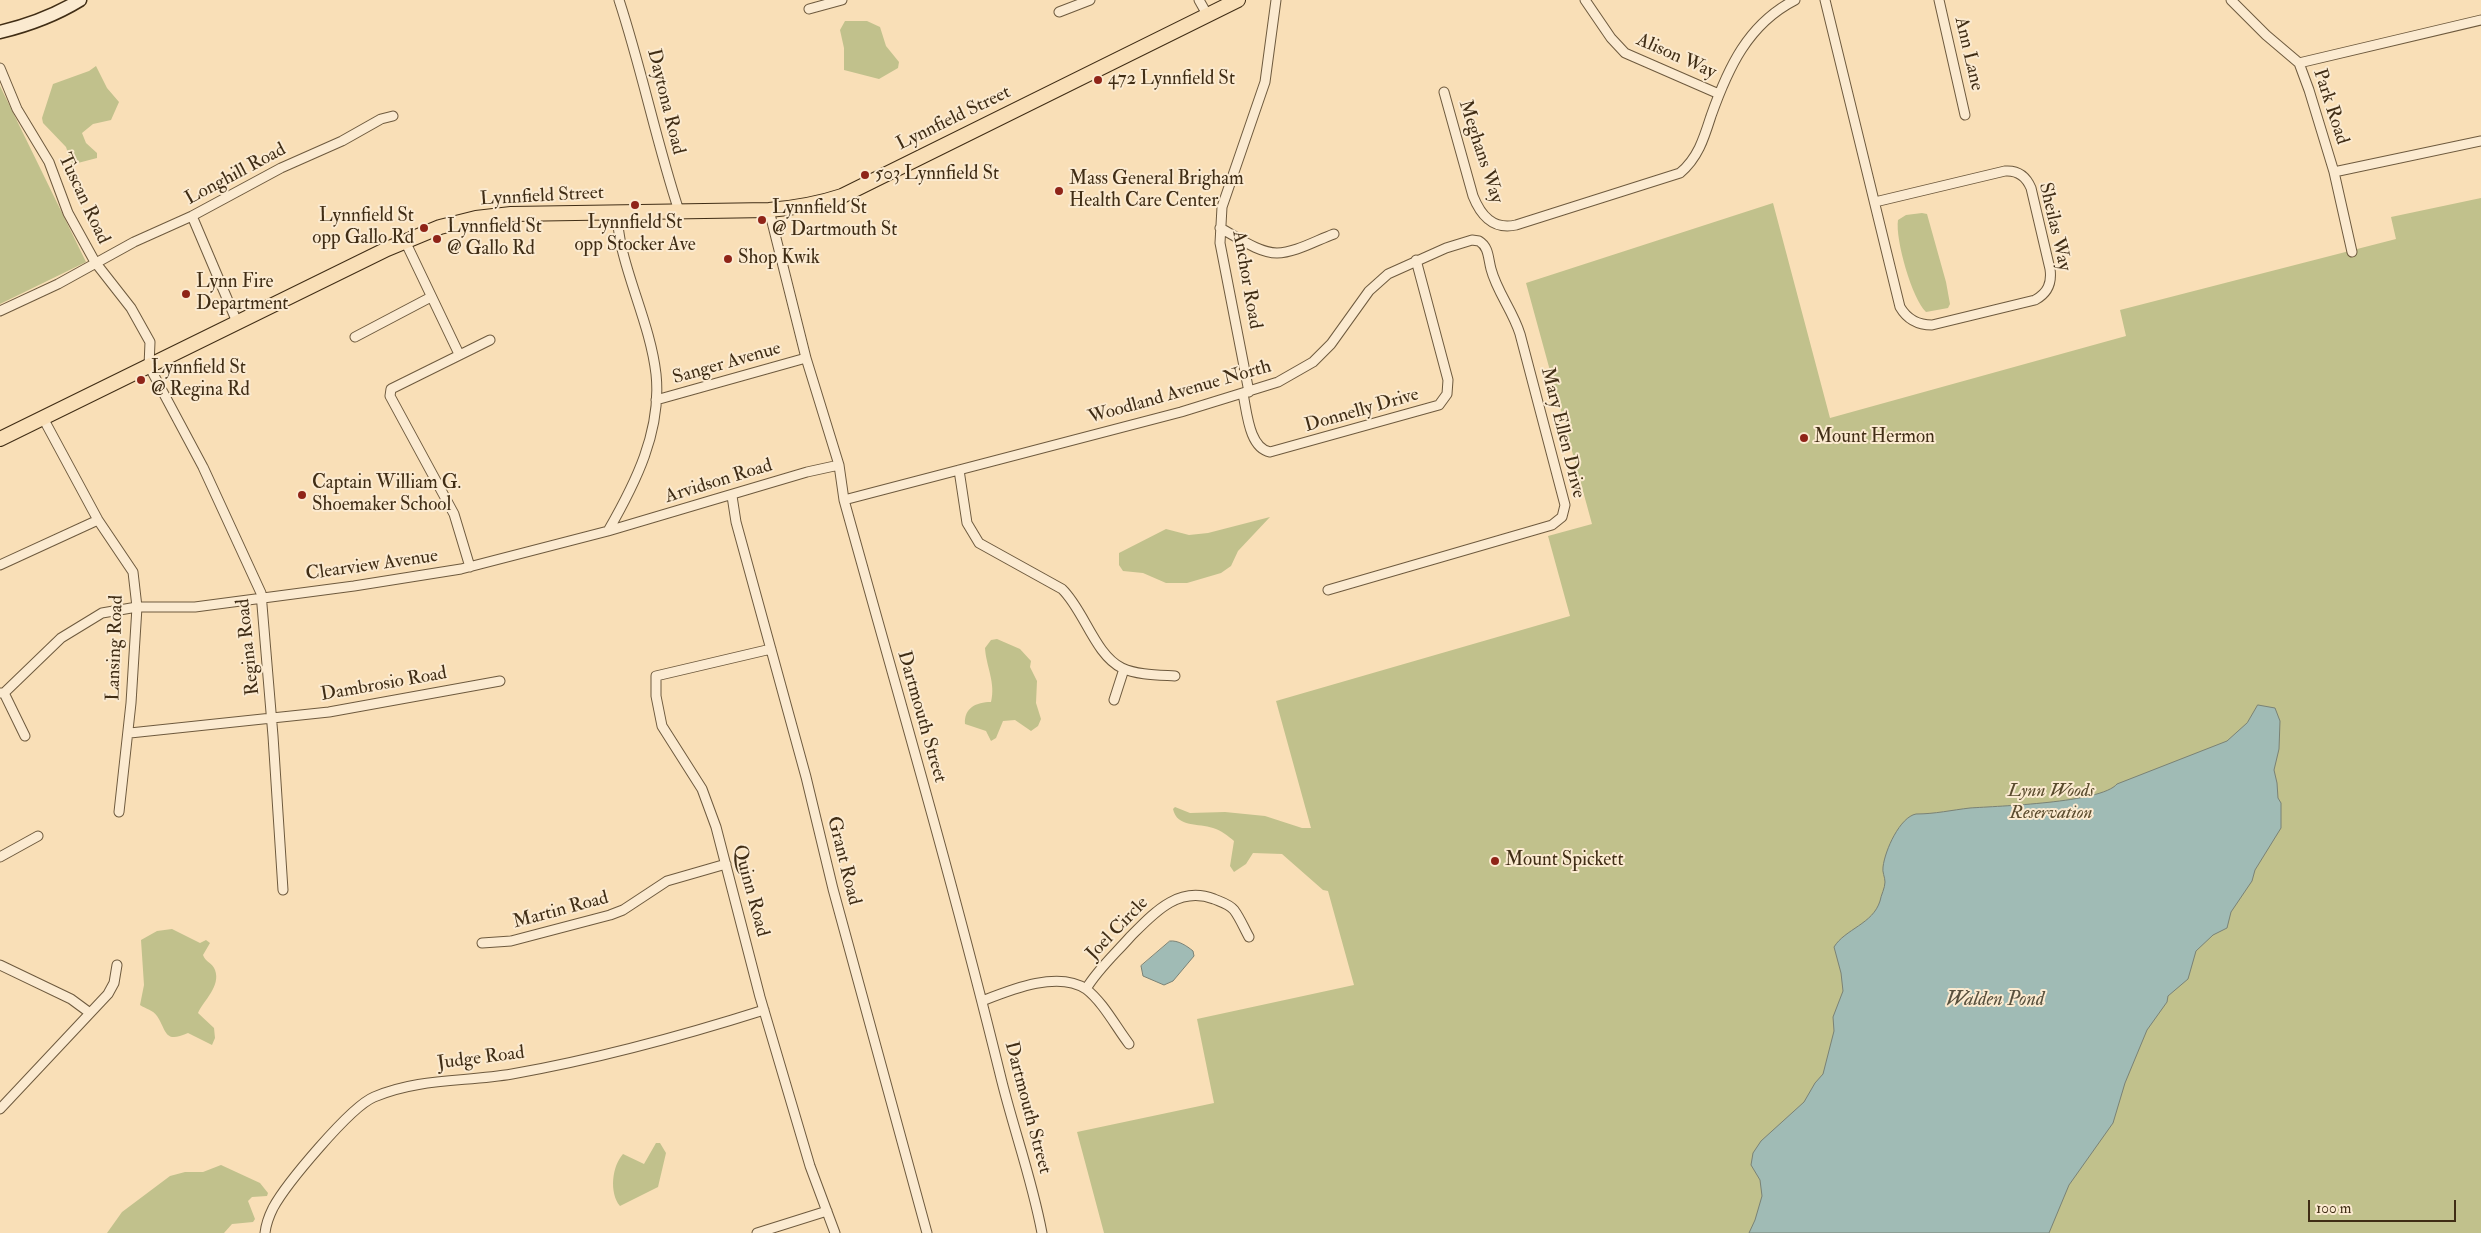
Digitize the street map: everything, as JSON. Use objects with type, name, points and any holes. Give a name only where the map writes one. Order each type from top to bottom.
[{"type":"main road","name":"Lynnfield Street","points":[[0,439],[237,322],[406,241],[440,227],[476,218],[511,214],[798,208],[842,196],[1238,0]]},
{"type":"street","points":[[0,32],[28,25],[59,13],[80,0]]},
{"type":"street","name":"Daytona Road","points":[[619,0],[638,60],[661,158],[679,211]]},
{"type":"street","points":[[810,8],[842,0]]},
{"type":"street","points":[[1059,12],[1090,0]]},
{"type":"street","points":[[1199,0],[1208,16]]},
{"type":"street","name":"Anchor Road","points":[[1246,393],[1220,243],[1220,228],[1222,207],[1264,82],[1276,0]]},
{"type":"street","name":"Alison Way","points":[[1585,0],[1611,38],[1625,53],[1719,94]]},
{"type":"street","points":[[1719,94],[1739,52],[1754,31],[1768,17],[1795,0]]},
{"type":"street","name":"Sheilas Way","points":[[1825,0],[1900,307],[1906,316],[1915,322],[1932,325],[2035,300],[2048,288],[2051,280],[2050,269],[2031,188],[2025,178],[2017,172],[2005,171],[1875,202]]},
{"type":"street","name":"Ann Lane","points":[[1939,0],[1965,115]]},
{"type":"street","name":"Park Road","points":[[2231,0],[2266,35],[2299,63],[2334,172],[2352,252]]},
{"type":"street","points":[[2299,63],[2481,20]]},
{"type":"street","name":"Tuscan Road","points":[[0,68],[17,109],[49,162],[68,213],[94,262],[132,308],[150,342],[149,366]]},
{"type":"street","name":"Meghans Way","points":[[1444,92],[1472,196],[1479,211],[1488,220],[1503,226],[1516,225],[1675,175],[1690,163],[1698,151],[1719,94]]},
{"type":"street","name":"Longhill Road","points":[[0,311],[58,284],[94,262],[192,216],[281,168],[342,141],[382,119],[393,116]]},
{"type":"street","points":[[2334,172],[2481,141]]},
{"type":"street","name":"Dartmouth Street","points":[[769,210],[806,358],[838,465],[844,500],[915,751],[1005,1093],[1027,1166],[1042,1233]]},
{"type":"street","points":[[608,531],[634,485],[650,438],[656,400],[656,374],[645,324],[622,249],[616,212]]},
{"type":"street","points":[[192,216],[237,322]]},
{"type":"street","points":[[1220,228],[1262,249],[1276,253],[1288,251],[1334,234]]},
{"type":"street","name":"Woodland Avenue North","points":[[844,500],[1246,393],[1290,377],[1313,362],[1330,344],[1356,306],[1388,274],[1416,260],[1472,240],[1479,240]]},
{"type":"street","name":"Mary Ellen Drive","points":[[1328,590],[1552,525],[1564,514],[1565,505],[1556,468],[1520,334],[1514,316],[1496,282],[1486,248],[1479,240]]},
{"type":"street","points":[[406,241],[459,354]]},
{"type":"street","name":"Donnelly Drive","points":[[1246,393],[1256,442],[1262,449],[1270,452],[1439,405],[1447,394],[1448,380],[1416,260]]},
{"type":"street","points":[[355,337],[432,297]]},
{"type":"street","points":[[470,567],[454,514],[390,396],[390,389],[490,340]]},
{"type":"street","name":"Sanger Avenue","points":[[656,400],[806,358]]},
{"type":"street","name":"Regina Road","points":[[149,366],[202,467],[245,557],[262,598],[283,890]]},
{"type":"street","name":"Lansing Road","points":[[43,418],[98,520],[133,572],[137,607],[130,732],[119,812]]},
{"type":"street","name":"Arvidson Road","points":[[608,531],[732,496],[807,472],[838,465]]},
{"type":"street","points":[[960,470],[967,523],[979,543],[1062,589],[1072,600],[1107,656],[1124,669],[1175,676]]},
{"type":"street","name":"Grant Road","points":[[732,496],[736,522],[806,777],[833,889],[927,1233]]},
{"type":"street","points":[[0,565],[98,520]]},
{"type":"street","name":"Clearview Avenue","points":[[2,693],[61,638],[102,613],[137,607],[195,607],[354,586],[470,567],[608,531]]},
{"type":"street","name":"Quinn Road","points":[[771,649],[656,676],[656,696],[662,726],[702,789],[716,827],[764,1010],[810,1166],[835,1233]]},
{"type":"street","points":[[1114,700],[1124,669]]},
{"type":"street","name":"Dambrosio Road","points":[[130,732],[329,712],[500,681]]},
{"type":"street","points":[[2,693],[25,736]]},
{"type":"street","points":[[0,857],[38,836]]},
{"type":"street","name":"Martin Road","points":[[482,943],[511,941],[610,915],[623,910],[666,881],[726,864]]},
{"type":"street","name":"Joel Circle","points":[[1086,989],[1101,968],[1152,914],[1164,904],[1178,899],[1198,895],[1225,904],[1235,911],[1249,936]]},
{"type":"street","points":[[0,965],[71,999],[90,1013]]},
{"type":"street","points":[[0,1109],[110,990],[117,965]]},
{"type":"street","points":[[982,1002],[1013,989],[1053,981],[1070,982],[1086,989],[1129,1044]]},
{"type":"street","name":"Judge Road","points":[[265,1233],[273,1208],[291,1182],[352,1113],[374,1097],[424,1083],[510,1074],[561,1064],[692,1033],[764,1010]]},
{"type":"street","points":[[757,1233],[827,1211]]},
{"type":"green space","points":[[845,21],[867,21],[880,27],[886,46],[899,62],[898,68],[879,79],[844,70],[844,48],[840,30]]},
{"type":"green space","points":[[96,66],[107,88],[119,102],[111,120],[93,124],[82,133],[86,143],[97,153],[97,158],[74,164],[71,162],[66,147],[43,123],[42,118],[53,84],[89,71]]},
{"type":"green space","points":[[0,86],[86,262],[0,304]]},
{"type":"green space","name":"Lynn Woods Reservation","points":[[2481,198],[2481,1233],[1104,1233],[1077,1132],[1214,1103],[1197,1019],[1354,985],[1328,891],[1323,890],[1282,854],[1253,853],[1246,864],[1234,872],[1230,866],[1234,841],[1216,829],[1184,822],[1175,815],[1173,809],[1175,807],[1190,813],[1225,812],[1265,816],[1302,828],[1311,828],[1276,701],[1570,616],[1548,536],[1592,524],[1526,283],[1773,203],[1830,418],[2126,336],[2120,310],[2396,239],[2391,217]]},
{"type":"green space","points":[[1927,214],[1946,282],[1950,304],[1948,308],[1926,312],[1915,295],[1910,282],[1899,241],[1898,229],[1898,220],[1906,215]]},
{"type":"green space","points":[[1270,517],[1238,551],[1231,566],[1221,573],[1187,583],[1166,583],[1143,573],[1123,571],[1119,565],[1119,553],[1166,529],[1189,535],[1208,533]]},
{"type":"green space","points":[[997,639],[1020,649],[1031,661],[1030,667],[1037,681],[1036,703],[1041,719],[1038,726],[1031,731],[1015,720],[1003,721],[996,738],[991,741],[986,731],[965,724],[965,718],[972,707],[980,703],[991,702],[992,681],[985,648],[991,640]]},
{"type":"green space","points":[[172,929],[200,943],[206,940],[210,943],[203,955],[214,968],[216,982],[198,1013],[214,1028],[215,1038],[212,1045],[188,1033],[174,1037],[170,1036],[155,1014],[140,1005],[144,985],[141,940],[157,931]]},
{"type":"green space","points":[[656,1143],[660,1143],[666,1153],[658,1187],[620,1206],[613,1187],[614,1172],[619,1159],[623,1154],[644,1164]]},
{"type":"green space","points":[[221,1165],[260,1183],[268,1193],[267,1196],[252,1197],[248,1201],[255,1219],[253,1222],[232,1224],[224,1233],[107,1233],[122,1212],[170,1176],[185,1172],[203,1172]]},
{"type":"water","name":"Walden Pond","points":[[2258,705],[2275,708],[2280,721],[2279,749],[2274,770],[2278,798],[2281,803],[2281,828],[2255,870],[2252,881],[2231,912],[2227,928],[2213,935],[2196,951],[2188,979],[2168,996],[2167,1002],[2147,1030],[2125,1083],[2113,1123],[2069,1185],[2049,1233],[1749,1233],[1762,1196],[1760,1180],[1751,1165],[1753,1153],[1761,1141],[1804,1102],[1815,1083],[1823,1074],[1834,1031],[1833,1017],[1843,991],[1841,973],[1834,947],[1845,935],[1865,921],[1876,909],[1885,884],[1884,860],[1894,835],[1904,821],[1916,814],[1970,808],[2025,805],[2071,799],[2107,790],[2117,784],[2227,741],[2247,723]]},
{"type":"water","points":[[1170,941],[1176,941],[1185,945],[1193,951],[1194,956],[1173,981],[1164,985],[1143,976],[1141,966]]},
{"type":"place","name":"472 Lynnfield St","points":[[1098,80]]},
{"type":"place","name":"503 Lynnfield St","points":[[865,175]]},
{"type":"place","name":"Mass General Brigham Health Care Center","points":[[1059,191]]},
{"type":"place","name":"Lynnfield St opp Stocker Ave","points":[[635,205]]},
{"type":"place","name":"Lynnfield St @ Dartmouth St","points":[[762,220]]},
{"type":"place","name":"Lynnfield St opp Gallo Rd","points":[[424,228]]},
{"type":"place","name":"Lynnfield St @ Gallo Rd","points":[[437,239]]},
{"type":"place","name":"Shop Kwik","points":[[728,259]]},
{"type":"place","name":"Lynn Fire Department","points":[[186,294]]},
{"type":"place","name":"Lynnfield St @ Regina Rd","points":[[141,380]]},
{"type":"place","name":"Mount Hermon","points":[[1804,438]]},
{"type":"place","name":"Captain William G. Shoemaker School","points":[[302,495]]},
{"type":"place","name":"Mount Spickett","points":[[1495,861]]}]
